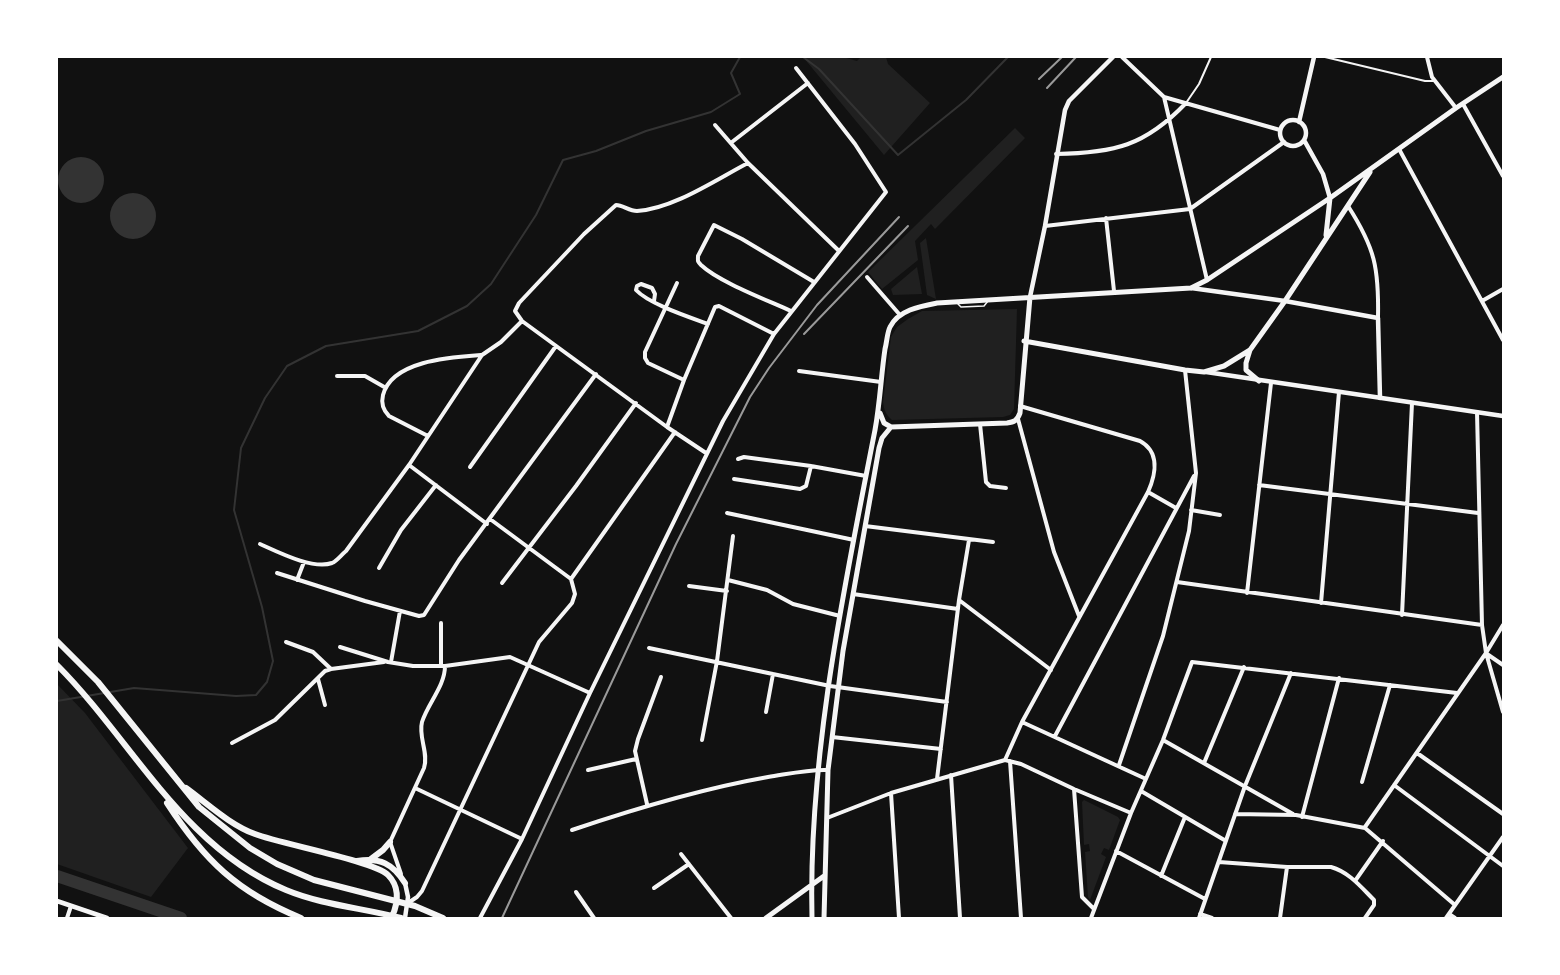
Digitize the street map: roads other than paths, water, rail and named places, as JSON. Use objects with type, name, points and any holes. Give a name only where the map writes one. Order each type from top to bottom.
[{"type":"highway","points":[[57,641],[98,682],[199,807],[250,848],[276,864],[322,883],[406,904],[443,918]]},
{"type":"highway","points":[[57,665],[99,710],[157,787],[189,837],[206,856],[229,877],[272,906],[300,918]]},
{"type":"highway","points":[[176,780],[235,823],[253,833],[282,843],[354,861],[387,874],[395,885],[397,895],[397,906],[391,918]]},
{"type":"highway","points":[[157,787],[188,821],[216,846],[238,863],[271,883],[309,898],[403,918]]},
{"type":"highway","points":[[371,859],[390,842]]},
{"type":"highway","points":[[354,861],[371,859],[391,865],[405,883]]},
{"type":"main road","points":[[879,406],[881,419],[891,427],[1013,422],[1018,419],[1030,297],[1067,105],[1113,57]]},
{"type":"main road","points":[[1299,122],[1314,57]]},
{"type":"main road","points":[[1191,288],[1330,198],[1462,103],[1503,77]]},
{"type":"main road","points":[[1304,140],[1294,146],[1284,142],[1281,139],[1280,130],[1288,121],[1299,122],[1305,130],[1304,140],[1323,174],[1330,198],[1326,238]]},
{"type":"main road","points":[[1258,381],[1246,370],[1251,350],[1286,301],[1372,168]]},
{"type":"main road","points":[[812,918],[819,770],[840,616],[879,406],[889,329],[900,316],[918,306],[957,302],[1191,288],[1286,301],[1378,318],[1380,398]]},
{"type":"main road","points":[[1024,341],[1185,370],[1503,416]]},
{"type":"main road","points":[[1204,372],[1230,364],[1251,350]]},
{"type":"main road","points":[[824,918],[828,770],[838,687],[880,442],[891,427]]},
{"type":"main road","points":[[766,918],[824,876]]},
{"type":"main road","points":[[403,918],[408,903],[405,883]]},
{"type":"main road","points":[[57,901],[103,917]]},
{"type":"street","points":[[1122,57],[1164,97],[1280,130]]},
{"type":"street","points":[[1056,154],[1112,150],[1128,145],[1169,121],[1186,103],[1211,57]]},
{"type":"street","points":[[1325,57],[1425,81],[1435,81]]},
{"type":"street","points":[[1428,57],[1435,81],[1456,108]]},
{"type":"street","points":[[480,918],[522,839],[706,453],[774,334],[886,192],[855,144],[796,68]]},
{"type":"street","points":[[732,142],[808,83]]},
{"type":"street","points":[[1164,97],[1206,280]]},
{"type":"street","points":[[1462,103],[1503,176]]},
{"type":"street","points":[[715,125],[748,163],[838,250]]},
{"type":"street","points":[[1045,226],[1190,209],[1284,142]]},
{"type":"street","points":[[1399,149],[1503,340]]},
{"type":"street","points":[[706,453],[522,321],[515,311],[519,303],[584,234],[616,205],[619,204],[636,211],[671,202],[748,163]]},
{"type":"street","points":[[1348,206],[1373,250],[1379,283],[1378,318]]},
{"type":"street","points":[[1106,218],[1114,291]]},
{"type":"street","points":[[790,311],[721,278],[698,261],[698,256],[714,225],[814,282]]},
{"type":"street","points":[[867,277],[900,316]]},
{"type":"street","points":[[677,283],[645,352],[645,358],[648,363],[684,380]]},
{"type":"street","points":[[654,301],[655,294],[652,288],[641,284],[638,286],[636,290],[638,293],[654,301],[666,307],[708,324]]},
{"type":"street","points":[[1482,301],[1503,289]]},
{"type":"street","points":[[667,427],[714,308],[719,306],[774,334]]},
{"type":"street","points":[[260,544],[304,562],[321,565],[336,561],[346,551],[408,465],[482,355],[501,342],[522,321]]},
{"type":"street","points":[[470,467],[556,346]]},
{"type":"street","points":[[428,436],[388,416],[384,411],[382,401],[386,388],[396,376],[414,366],[442,358],[482,355]]},
{"type":"street","points":[[1119,765],[1163,636],[1189,531],[1196,473],[1185,370]]},
{"type":"street","points":[[799,371],[881,382]]},
{"type":"street","points":[[276,573],[400,611],[424,615],[459,560],[596,374]]},
{"type":"street","points":[[337,376],[365,376],[386,388]]},
{"type":"street","points":[[1246,593],[1270,382]]},
{"type":"street","points":[[1321,603],[1339,392]]},
{"type":"street","points":[[502,583],[636,403]]},
{"type":"street","points":[[1402,615],[1413,403]]},
{"type":"street","points":[[1005,760],[1022,722],[1148,492],[1155,463],[1154,454],[1140,441],[1020,406]]},
{"type":"street","points":[[1477,412],[1482,625],[1486,653],[1503,712]]},
{"type":"street","points":[[1018,419],[1054,552],[1079,617]]},
{"type":"street","points":[[980,424],[986,482],[990,486],[1006,488]]},
{"type":"street","points":[[571,579],[675,432]]},
{"type":"street","points":[[738,459],[744,457],[866,476]]},
{"type":"street","points":[[408,465],[487,524]]},
{"type":"street","points":[[734,479],[800,489],[806,486],[811,466]]},
{"type":"street","points":[[1055,736],[1196,473]]},
{"type":"street","points":[[379,568],[401,530],[436,485]]},
{"type":"street","points":[[1259,485],[1479,513]]},
{"type":"street","points":[[1148,492],[1176,508]]},
{"type":"street","points":[[1191,510],[1220,515]]},
{"type":"street","points":[[727,513],[854,540]]},
{"type":"street","points":[[408,903],[422,891],[540,642],[572,603],[575,594],[571,579],[490,519]]},
{"type":"street","points":[[865,526],[993,542]]},
{"type":"street","points":[[702,740],[717,662],[733,536]]},
{"type":"street","points":[[937,779],[959,600],[969,540]]},
{"type":"street","points":[[297,580],[304,562]]},
{"type":"street","points":[[728,580],[767,590],[793,604],[840,616]]},
{"type":"street","points":[[1177,582],[1482,625]]},
{"type":"street","points":[[689,586],[727,591]]},
{"type":"street","points":[[853,594],[958,609]]},
{"type":"street","points":[[959,600],[1051,670]]},
{"type":"street","points":[[390,662],[400,611]]},
{"type":"street","points":[[405,883],[390,842],[426,763],[422,734],[423,720],[443,677],[441,623]]},
{"type":"street","points":[[1365,828],[1503,625]]},
{"type":"street","points":[[286,642],[313,652],[331,669]]},
{"type":"street","points":[[340,647],[390,662],[413,666],[443,666],[505,657],[515,658],[590,693]]},
{"type":"street","points":[[649,648],[830,686],[947,702]]},
{"type":"street","points":[[1486,653],[1503,665]]},
{"type":"street","points":[[232,743],[275,720],[318,678],[331,669],[390,662]]},
{"type":"street","points":[[1091,918],[1192,662],[1457,693]]},
{"type":"street","points":[[1204,763],[1244,668]]},
{"type":"street","points":[[1212,918],[1199,916],[1245,786],[1292,673]]},
{"type":"street","points":[[766,712],[773,674]]},
{"type":"street","points":[[318,678],[325,705]]},
{"type":"street","points":[[647,804],[635,751],[661,678]]},
{"type":"street","points":[[1302,817],[1339,678]]},
{"type":"street","points":[[1362,782],[1390,685]]},
{"type":"street","points":[[1022,722],[1146,778]]},
{"type":"street","points":[[832,737],[941,749]]},
{"type":"street","points":[[1163,740],[1296,815],[1365,828],[1383,841],[1455,905]]},
{"type":"street","points":[[1417,753],[1503,814]]},
{"type":"street","points":[[588,770],[636,759]]},
{"type":"street","points":[[827,818],[891,793],[1005,760],[1021,764],[1131,813]]},
{"type":"street","points":[[1010,761],[1021,918]]},
{"type":"street","points":[[572,830],[647,804],[747,781],[828,770]]},
{"type":"street","points":[[951,775],[960,918]]},
{"type":"street","points":[[1394,785],[1503,866]]},
{"type":"street","points":[[415,788],[522,839]]},
{"type":"street","points":[[1074,789],[1082,897],[1094,909]]},
{"type":"street","points":[[1141,791],[1226,841]]},
{"type":"street","points":[[891,793],[899,918]]},
{"type":"street","points":[[1235,814],[1296,815]]},
{"type":"street","points":[[1161,876],[1185,817]]},
{"type":"street","points":[[1455,918],[1448,916],[1503,837]]},
{"type":"street","points":[[1355,881],[1383,841]]},
{"type":"street","points":[[1116,851],[1205,899]]},
{"type":"street","points":[[681,854],[731,918]]},
{"type":"street","points":[[1219,862],[1287,867],[1331,867],[1344,872],[1374,900],[1374,906],[1365,918]]},
{"type":"street","points":[[654,888],[689,864]]},
{"type":"street","points":[[1280,918],[1287,867]]},
{"type":"street","points":[[576,892],[594,918]]},
{"type":"street","points":[[67,918],[71,906]]},
{"type":"waterway","points":[[57,701],[134,688],[236,696],[256,695],[267,682],[273,661],[262,607],[234,510],[241,448],[265,398],[287,366],[326,346],[418,331],[467,306],[491,284],[536,215],[563,160],[596,151],[646,131],[711,112],[740,94],[731,73],[740,57]]},
{"type":"waterway","points":[[803,57],[819,69],[898,155],[966,100],[1008,57]]},
{"type":"waterway","points":[[57,876],[181,918]]},
{"type":"railway","points":[[1039,79],[1062,57]]},
{"type":"railway","points":[[1047,88],[1076,57]]},
{"type":"railway","points":[[502,918],[676,544],[750,397],[817,305],[899,217]]},
{"type":"railway","points":[[804,334],[908,226]]}]
